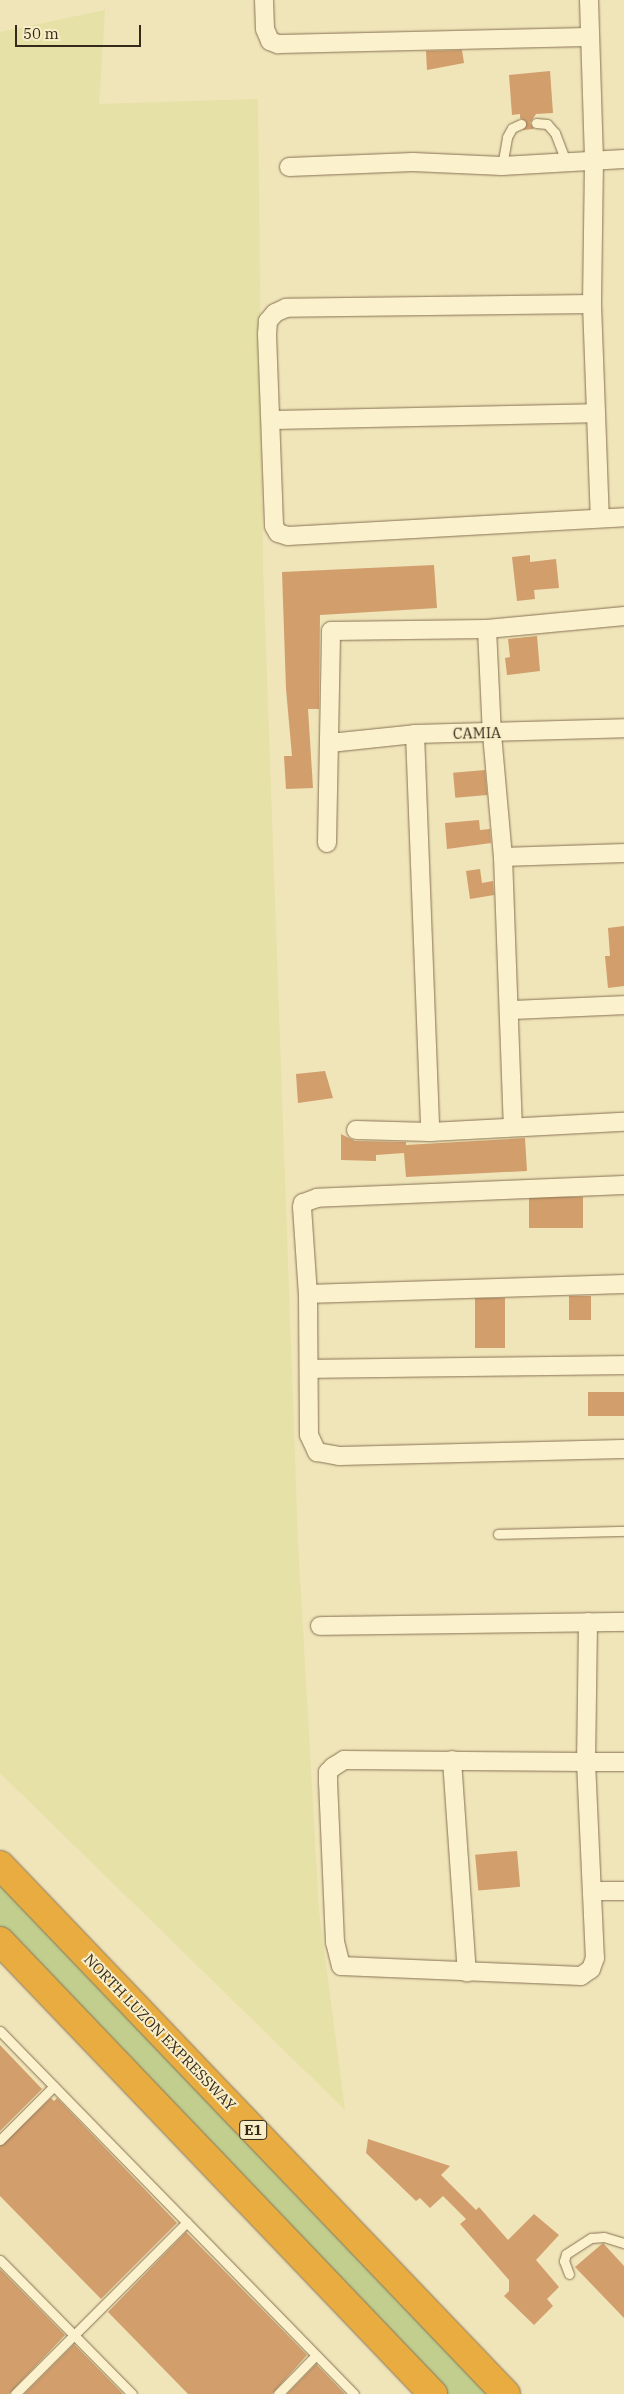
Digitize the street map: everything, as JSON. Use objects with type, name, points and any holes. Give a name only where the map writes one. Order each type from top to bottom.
[{"type":"highway","name":"NORTH LUZON EXPRESSWAY","points":[[0,1865],[506,2394]]},
{"type":"highway","points":[[0,1941],[432,2394]]},
{"type":"street","points":[[264,0],[265,29],[270,41],[278,44],[589,37]]},
{"type":"street","points":[[589,0],[594,160],[592,304],[600,518]]},
{"type":"street","points":[[289,167],[413,162],[502,166],[624,159]]},
{"type":"street","points":[[592,304],[286,308],[268,321],[274,526],[278,534],[288,536],[624,517]]},
{"type":"street","points":[[271,420],[596,413]]},
{"type":"street","points":[[327,843],[331,631],[487,628],[624,616]]},
{"type":"street","points":[[487,628],[492,734],[503,858],[513,1126]]},
{"type":"street","name":"CAMIA","points":[[330,743],[415,734],[492,734],[624,728]]},
{"type":"street","points":[[415,734],[430,1132]]},
{"type":"street","points":[[503,858],[624,853]]},
{"type":"street","points":[[510,1010],[624,1005]]},
{"type":"street","points":[[356,1130],[430,1132],[513,1126],[624,1122]]},
{"type":"street","points":[[624,1186],[310,1200],[302,1207],[308,1294],[309,1435],[317,1452],[325,1455],[624,1449]]},
{"type":"street","points":[[308,1294],[624,1284]]},
{"type":"street","points":[[309,1369],[624,1365]]},
{"type":"street","points":[[588,1622],[586,1762],[594,1891],[595,1958],[587,1974],[581,1976],[345,1969],[338,1960],[335,1942],[328,1772],[344,1760],[452,1760],[586,1762],[624,1762]]},
{"type":"street","points":[[320,1626],[624,1622]]},
{"type":"street","points":[[452,1760],[467,1972]]},
{"type":"street","points":[[594,1891],[624,1891]]},
{"type":"lane","points":[[536,123],[547,124],[555,133],[566,161]]},
{"type":"lane","points":[[502,166],[507,137],[512,128],[521,124]]},
{"type":"lane","points":[[498,1534],[624,1531]]},
{"type":"lane","points":[[0,2031],[354,2394]]},
{"type":"lane","points":[[0,2140],[54,2086]]},
{"type":"lane","points":[[15,2394],[187,2222]]},
{"type":"lane","points":[[569,2274],[564,2261],[566,2254],[591,2238],[604,2237],[624,2243]]},
{"type":"lane","points":[[0,2260],[132,2394]]},
{"type":"lane","points":[[278,2394],[316,2355]]},
{"type":"shaded area","points":[[105,10],[99,104],[258,99],[263,567],[298,1542],[319,1911],[345,2110],[0,1773],[0,32]]},
{"type":"green space","points":[[0,1877],[497,2391],[494,2394],[435,2394],[0,1943]]},
{"type":"building","points":[[462,50],[464,63],[427,70],[426,51]]},
{"type":"building","points":[[550,71],[553,113],[536,114],[530,123],[534,129],[523,130],[526,121],[520,118],[520,114],[512,115],[509,75]]},
{"type":"building","points":[[530,555],[530,562],[556,559],[559,588],[534,590],[535,599],[517,601],[512,557]]},
{"type":"building","points":[[434,565],[437,608],[320,615],[319,709],[308,709],[313,788],[286,789],[284,756],[292,756],[286,689],[282,572]]},
{"type":"building","points":[[537,636],[540,671],[507,675],[505,658],[510,657],[508,639]]},
{"type":"building","points":[[485,770],[487,795],[455,798],[453,773]]},
{"type":"building","points":[[479,820],[480,830],[490,829],[491,843],[447,849],[445,823]]},
{"type":"building","points":[[480,869],[482,883],[493,881],[494,895],[470,899],[466,871]]},
{"type":"building","points":[[624,926],[624,986],[608,988],[605,956],[610,956],[608,928]]},
{"type":"building","points":[[325,1071],[333,1098],[298,1103],[296,1074]]},
{"type":"building","points":[[341,1134],[355,1141],[406,1142],[406,1145],[525,1138],[527,1171],[406,1177],[404,1153],[376,1155],[376,1161],[341,1160]]},
{"type":"building","points":[[529,1197],[583,1197],[583,1228],[529,1228]]},
{"type":"building","points":[[569,1296],[591,1296],[591,1320],[569,1320]]},
{"type":"building","points":[[475,1298],[505,1298],[505,1348],[475,1348]]},
{"type":"building","points":[[588,1392],[624,1392],[624,1416],[588,1416]]},
{"type":"building","points":[[517,1851],[520,1887],[478,1891],[475,1855]]},
{"type":"building","points":[[0,2045],[42,2089],[0,2131]]},
{"type":"building","points":[[51,2098],[54,2101],[57,2098],[177,2223],[101,2299],[0,2196],[0,2146]]},
{"type":"building","points":[[368,2139],[450,2166],[441,2175],[476,2210],[479,2207],[508,2240],[534,2214],[559,2235],[536,2260],[559,2287],[547,2299],[553,2306],[534,2325],[504,2296],[509,2291],[509,2280],[460,2224],[466,2219],[443,2196],[430,2208],[420,2198],[416,2201],[366,2153]]},
{"type":"building","points":[[186,2232],[307,2355],[272,2394],[188,2394],[108,2312]]},
{"type":"building","points":[[603,2243],[624,2266],[624,2318],[575,2267]]},
{"type":"building","points":[[0,2269],[65,2335],[9,2394],[0,2394]]},
{"type":"building","points":[[74,2344],[123,2394],[24,2394]]},
{"type":"building","points":[[316,2364],[345,2394],[287,2394]]}]
